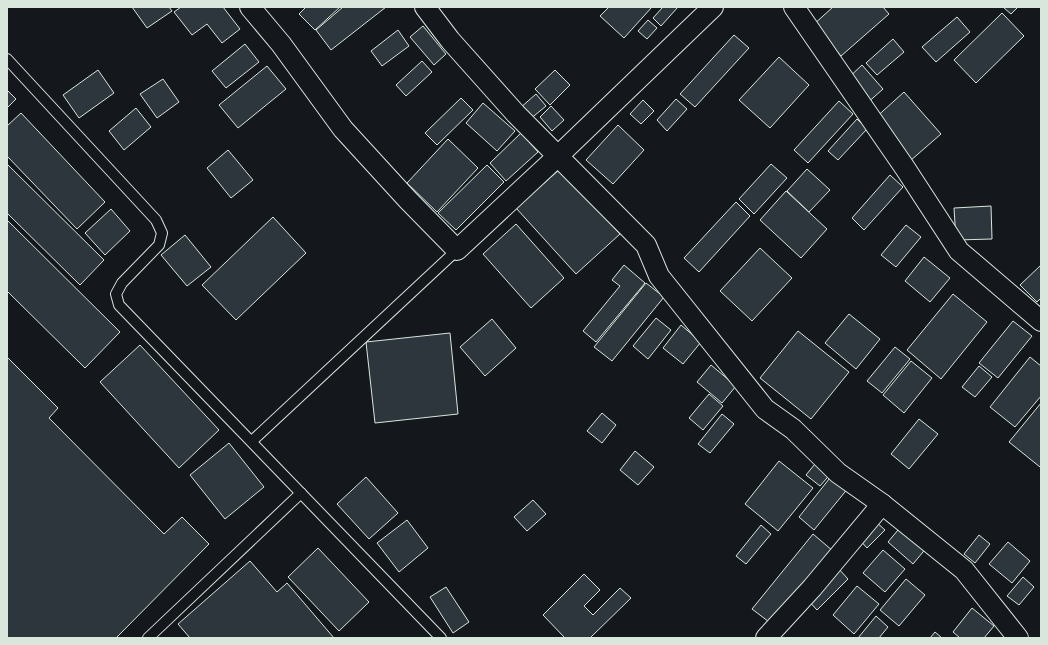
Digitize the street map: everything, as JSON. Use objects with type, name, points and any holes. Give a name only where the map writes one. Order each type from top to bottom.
[{"type":"street","points":[[250,7],[281,44],[343,129],[408,200],[457,250],[558,156],[713,7]]},
{"type":"street","points":[[425,7],[450,40],[516,114],[646,245],[659,276],[766,409],[793,429],[838,472],[882,504],[964,570],[1011,636]]},
{"type":"street","points":[[794,7],[905,168],[959,251],[1041,321]]},
{"type":"street","points":[[766,638],[812,588],[882,504]]},
{"type":"lane","points":[[7,59],[156,220],[162,233],[160,245],[122,283],[116,294],[119,305],[441,638]]},
{"type":"lane","points":[[252,441],[457,250]]},
{"type":"lane","points":[[148,638],[301,493]]},
{"type":"building","points":[[132,7],[169,7],[172,11],[147,28]]},
{"type":"building","points":[[181,7],[223,7],[240,29],[222,43],[207,24],[192,35],[174,12]]},
{"type":"building","points":[[306,7],[340,7],[315,30],[299,14]]},
{"type":"building","points":[[343,7],[386,7],[331,50],[316,30]]},
{"type":"building","points":[[609,7],[652,7],[624,38],[600,16]]},
{"type":"building","points":[[663,7],[678,7],[661,26],[653,18]]},
{"type":"building","points":[[833,7],[883,7],[889,14],[841,56],[813,25]]},
{"type":"building","points":[[1003,7],[1018,7],[1011,14]]},
{"type":"building","points":[[1002,13],[1024,36],[976,83],[954,60]]},
{"type":"building","points":[[957,17],[970,32],[936,62],[922,47]]},
{"type":"building","points":[[648,20],[657,28],[647,39],[638,31]]},
{"type":"building","points":[[423,26],[446,54],[434,65],[410,37]]},
{"type":"building","points":[[398,30],[409,46],[382,66],[371,51]]},
{"type":"building","points":[[734,35],[749,48],[695,107],[680,94]]},
{"type":"building","points":[[893,39],[904,52],[877,75],[866,63]]},
{"type":"building","points":[[245,44],[259,62],[226,88],[212,71]]},
{"type":"building","points":[[779,57],[809,85],[770,128],[739,100]]},
{"type":"building","points":[[422,61],[432,72],[406,96],[396,85]]},
{"type":"building","points":[[862,65],[883,89],[865,105],[844,82]]},
{"type":"building","points":[[267,66],[286,89],[238,128],[219,105]]},
{"type":"building","points":[[98,70],[114,93],[79,118],[63,95]]},
{"type":"building","points":[[555,70],[570,85],[550,105],[535,89]]},
{"type":"building","points":[[163,79],[179,102],[157,118],[140,94]]},
{"type":"building","points":[[7,90],[16,99],[7,108]]},
{"type":"building","points":[[904,92],[941,134],[910,161],[873,120]]},
{"type":"building","points":[[536,94],[546,106],[529,120],[519,109]]},
{"type":"building","points":[[461,98],[473,110],[437,145],[425,133]]},
{"type":"building","points":[[676,99],[687,109],[667,131],[657,120]]},
{"type":"building","points":[[643,100],[654,111],[641,124],[630,114]]},
{"type":"building","points":[[839,101],[853,114],[808,163],[794,150]]},
{"type":"building","points":[[483,103],[515,131],[497,151],[466,123]]},
{"type":"building","points":[[551,106],[564,120],[552,131],[540,117]]},
{"type":"building","points":[[136,108],[151,127],[124,150],[109,131]]},
{"type":"building","points":[[21,113],[105,202],[77,229],[7,156],[7,126]]},
{"type":"building","points":[[857,119],[867,129],[838,160],[828,151]]},
{"type":"building","points":[[618,125],[644,150],[613,184],[586,160]]},
{"type":"building","points":[[521,133],[538,152],[506,181],[490,163]]},
{"type":"building","points":[[448,139],[478,168],[437,212],[407,183]]},
{"type":"building","points":[[228,150],[253,180],[231,198],[207,168]]},
{"type":"building","points":[[7,164],[104,260],[80,285],[7,213]]},
{"type":"building","points":[[771,164],[787,178],[754,214],[739,199]]},
{"type":"building","points":[[487,165],[504,182],[456,230],[438,213]]},
{"type":"building","points":[[560,169],[620,234],[576,274],[516,208]]},
{"type":"building","points":[[807,169],[830,190],[809,212],[787,191]]},
{"type":"building","points":[[890,175],[903,187],[864,230],[852,218]]},
{"type":"building","points":[[786,191],[827,229],[801,258],[760,220]]},
{"type":"building","points":[[736,202],[750,216],[699,272],[684,258]]},
{"type":"building","points":[[991,206],[992,239],[956,240],[954,208]]},
{"type":"building","points":[[111,209],[130,231],[105,255],[85,233]]},
{"type":"building","points":[[273,217],[306,253],[236,320],[202,285]]},
{"type":"building","points":[[7,220],[120,332],[85,368],[7,291]]},
{"type":"building","points":[[516,224],[564,278],[531,308],[483,254]]},
{"type":"building","points":[[906,225],[921,237],[896,267],[881,255]]},
{"type":"building","points":[[185,235],[211,267],[187,286],[161,255]]},
{"type":"building","points":[[760,248],[792,278],[752,321],[720,291]]},
{"type":"building","points":[[924,257],[950,278],[930,302],[905,281]]},
{"type":"building","points":[[624,265],[645,283],[596,342],[583,331],[620,286],[612,280]]},
{"type":"building","points":[[1041,265],[1041,298],[1037,302],[1020,285]]},
{"type":"building","points":[[646,283],[664,297],[612,361],[594,347]]},
{"type":"building","points":[[953,294],[987,322],[941,379],[907,350]]},
{"type":"building","points":[[849,314],[880,339],[856,369],[825,343]]},
{"type":"building","points":[[656,318],[671,330],[648,359],[633,346]]},
{"type":"building","points":[[492,319],[516,348],[485,376],[460,347]]},
{"type":"building","points":[[1013,321],[1032,336],[998,378],[979,363]]},
{"type":"building","points":[[681,325],[701,342],[683,364],[663,348]]},
{"type":"building","points":[[798,331],[849,372],[811,419],[760,378]]},
{"type":"building","points":[[450,333],[458,414],[375,423],[366,342]]},
{"type":"building","points":[[140,345],[219,430],[179,468],[100,382]]},
{"type":"building","points":[[895,347],[910,359],[882,393],[867,381]]},
{"type":"building","points":[[7,357],[58,408],[49,418],[164,534],[182,517],[209,544],[116,638],[7,638]]},
{"type":"building","points":[[1030,357],[1041,366],[1041,396],[1015,427],[990,407]]},
{"type":"building","points":[[911,361],[932,378],[904,413],[883,395]]},
{"type":"building","points":[[711,365],[736,386],[722,403],[697,382]]},
{"type":"building","points":[[979,366],[992,377],[975,397],[962,387]]},
{"type":"building","points":[[709,394],[723,406],[703,430],[689,418]]},
{"type":"building","points":[[1041,403],[1041,466],[1040,467],[1009,442]]},
{"type":"building","points":[[602,413],[616,425],[602,443],[587,431]]},
{"type":"building","points":[[722,414],[734,424],[710,453],[698,444]]},
{"type":"building","points":[[919,419],[938,434],[909,469],[891,454]]},
{"type":"building","points":[[229,443],[264,487],[225,519],[190,475]]},
{"type":"building","points":[[635,451],[654,467],[638,485],[620,470]]},
{"type":"building","points":[[819,459],[833,471],[820,486],[806,475]]},
{"type":"building","points":[[779,461],[813,488],[778,531],[745,504]]},
{"type":"building","points":[[833,474],[849,487],[814,530],[799,517]]},
{"type":"building","points":[[366,477],[398,513],[369,539],[337,504]]},
{"type":"building","points":[[533,500],[546,514],[527,531],[514,517]]},
{"type":"building","points":[[407,520],[428,548],[399,572],[377,543]]},
{"type":"building","points":[[875,521],[885,530],[867,548],[858,538]]},
{"type":"building","points":[[903,524],[928,546],[913,564],[888,542]]},
{"type":"building","points":[[761,525],[771,534],[746,564],[736,556]]},
{"type":"building","points":[[813,534],[833,551],[773,625],[752,609]]},
{"type":"building","points":[[979,535],[990,544],[975,563],[964,554]]},
{"type":"building","points":[[1008,542],[1030,561],[1012,583],[989,564]]},
{"type":"building","points":[[318,548],[369,602],[339,631],[288,577]]},
{"type":"building","points":[[883,550],[905,569],[885,592],[863,573]]},
{"type":"building","points":[[250,561],[277,592],[287,583],[334,638],[190,638],[178,624]]},
{"type":"building","points":[[837,567],[848,579],[817,610],[806,598]]},
{"type":"building","points":[[584,574],[600,590],[584,606],[593,615],[620,588],[631,598],[590,638],[565,638],[543,615]]},
{"type":"building","points":[[1023,577],[1034,587],[1019,605],[1007,596]]},
{"type":"building","points":[[906,579],[925,595],[899,626],[880,610]]},
{"type":"building","points":[[857,586],[879,604],[854,634],[833,615]]},
{"type":"building","points":[[446,587],[469,622],[453,633],[430,597]]},
{"type":"building","points":[[972,608],[994,626],[984,638],[960,638],[953,632]]},
{"type":"building","points":[[876,616],[888,627],[879,638],[858,638]]},
{"type":"building","points":[[935,632],[942,638],[930,638]]}]
